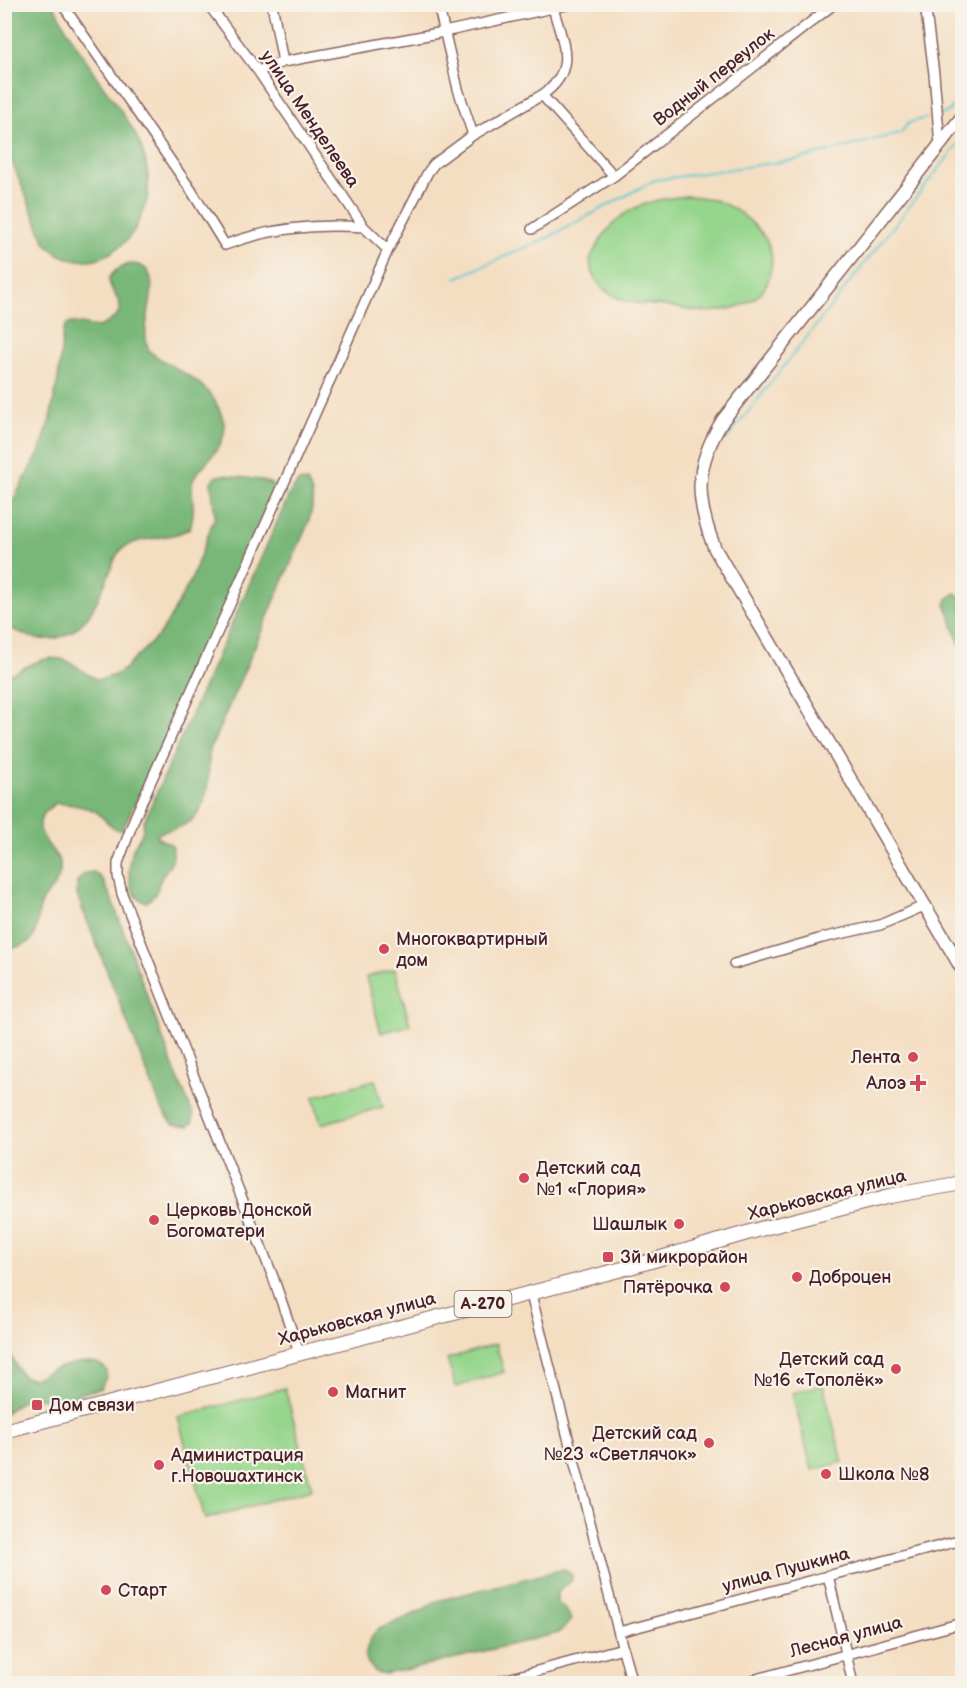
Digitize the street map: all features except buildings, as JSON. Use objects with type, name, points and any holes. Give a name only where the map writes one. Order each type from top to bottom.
[{"type":"highway","name":"Харьковская улица","points":[[4,1431],[881,1198],[963,1183]]},
{"type":"main road","points":[[963,117],[723,420],[711,438],[705,455],[699,490],[706,527],[715,549],[963,969]]},
{"type":"street","points":[[62,4],[191,190],[225,245],[276,230],[314,226],[364,227]]},
{"type":"street","name":"улица Менделеева","points":[[208,4],[258,71],[364,227],[388,250]]},
{"type":"street","points":[[272,4],[283,62]]},
{"type":"street","points":[[438,4],[458,89],[473,135]]},
{"type":"street","points":[[258,71],[283,62],[444,32],[552,6],[571,4]]},
{"type":"street","name":"Водный переулок","points":[[532,229],[614,176],[834,4]]},
{"type":"street","points":[[925,4],[940,145]]},
{"type":"street","points":[[299,1352],[273,1277],[141,946],[122,894],[117,870],[121,851],[135,817],[388,250],[428,172],[453,149],[473,135],[543,95],[562,76],[565,60],[563,46],[552,6]]},
{"type":"street","points":[[543,95],[614,176]]},
{"type":"street","points":[[734,964],[822,938],[880,925],[926,905]]},
{"type":"street","points":[[530,1292],[632,1683]]},
{"type":"street","name":"улица Пушкина","points":[[619,1632],[963,1540]]},
{"type":"street","points":[[828,1575],[853,1683]]},
{"type":"street","name":"Лесная улица","points":[[738,1683],[963,1623]]},
{"type":"street","points":[[489,1683],[623,1648]]},
{"type":"street","points":[[952,1683],[963,1681]]},
{"type":"green space","points":[[4,5],[54,5],[74,42],[126,118],[141,146],[148,176],[148,197],[145,206],[128,239],[103,257],[89,260],[70,259],[54,251],[45,242],[5,145]]},
{"type":"green space","points":[[688,196],[708,198],[725,204],[749,220],[761,232],[770,248],[772,260],[768,281],[761,293],[739,306],[722,311],[705,312],[631,302],[604,290],[594,275],[590,261],[605,233],[624,214],[635,208],[659,200]]},
{"type":"green space","points":[[129,264],[147,270],[151,278],[151,298],[146,333],[149,351],[206,389],[219,409],[225,428],[224,436],[216,451],[193,481],[193,511],[190,528],[174,535],[132,543],[122,549],[85,620],[66,635],[54,639],[39,639],[5,627],[5,515],[39,453],[49,424],[58,379],[63,331],[67,324],[74,323],[98,327],[118,314],[120,305],[109,278],[116,270]]},
{"type":"green space","points":[[217,476],[260,480],[272,484],[275,490],[167,736],[122,830],[114,828],[95,811],[86,808],[56,803],[47,810],[40,824],[41,831],[60,861],[59,876],[42,902],[35,933],[31,940],[5,951],[5,676],[35,662],[51,658],[67,661],[99,680],[115,675],[124,669],[158,636],[192,578],[215,516],[211,482]]},
{"type":"green space","points":[[299,481],[307,482],[312,493],[312,510],[309,521],[209,752],[207,790],[201,809],[195,817],[181,827],[157,834],[158,838],[172,845],[172,859],[154,895],[147,902],[140,900],[130,882],[129,866],[133,849],[290,493]]},
{"type":"green space","points":[[956,593],[962,598],[962,647],[956,637],[945,605],[947,599]]},
{"type":"green space","points":[[94,872],[102,879],[111,897],[174,1069],[193,1114],[193,1122],[189,1126],[173,1124],[161,1108],[77,895],[77,882],[85,873]]},
{"type":"green space","points":[[395,969],[410,1025],[381,1033],[366,977]]},
{"type":"green space","points":[[375,1080],[383,1107],[321,1124],[313,1097]]},
{"type":"green space","points":[[4,1326],[10,1336],[7,1347],[24,1377],[38,1377],[65,1366],[97,1363],[107,1371],[101,1388],[57,1400],[40,1398],[22,1401],[5,1413]]},
{"type":"green space","points":[[496,1344],[504,1372],[456,1387],[447,1359]]},
{"type":"green space","points":[[823,1385],[843,1462],[812,1470],[792,1393]]},
{"type":"green space","points":[[285,1388],[312,1489],[205,1519],[178,1417]]},
{"type":"green space","points":[[564,1569],[572,1575],[572,1580],[557,1593],[557,1602],[572,1620],[558,1633],[385,1674],[375,1672],[365,1659],[368,1643],[377,1630],[421,1611],[437,1601]]},
{"type":"waterway","points":[[941,115],[949,111],[962,94]]},
{"type":"waterway","points":[[456,278],[547,238],[655,180],[800,159],[900,133],[909,123],[926,118]]},
{"type":"waterway","points":[[726,440],[962,139]]},
{"type":"place","name":"Многоквартирный дом","points":[[384,949]]},
{"type":"place","name":"Лента","points":[[913,1057]]},
{"type":"place","name":"Алоэ","points":[[918,1083]]},
{"type":"place","name":"Детский сад №1 «Глория»","points":[[524,1178]]},
{"type":"place","name":"Церковь Донской Богоматери","points":[[154,1220]]},
{"type":"place","name":"Шашлык","points":[[679,1224]]},
{"type":"place","name":"3й микрорайон","points":[[608,1257]]},
{"type":"place","name":"Доброцен","points":[[797,1277]]},
{"type":"place","name":"Пятёрочка","points":[[725,1287]]},
{"type":"place","name":"Детский сад №16 «Тополёк»","points":[[896,1369]]},
{"type":"place","name":"Магнит","points":[[333,1392]]},
{"type":"place","name":"Дом связи","points":[[37,1405]]},
{"type":"place","name":"Детский сад №23 «Светлячок»","points":[[709,1443]]},
{"type":"place","name":"Администрация г.Новошахтинск","points":[[159,1465]]},
{"type":"place","name":"Школа №8","points":[[826,1474]]},
{"type":"place","name":"Старт","points":[[106,1590]]}]
